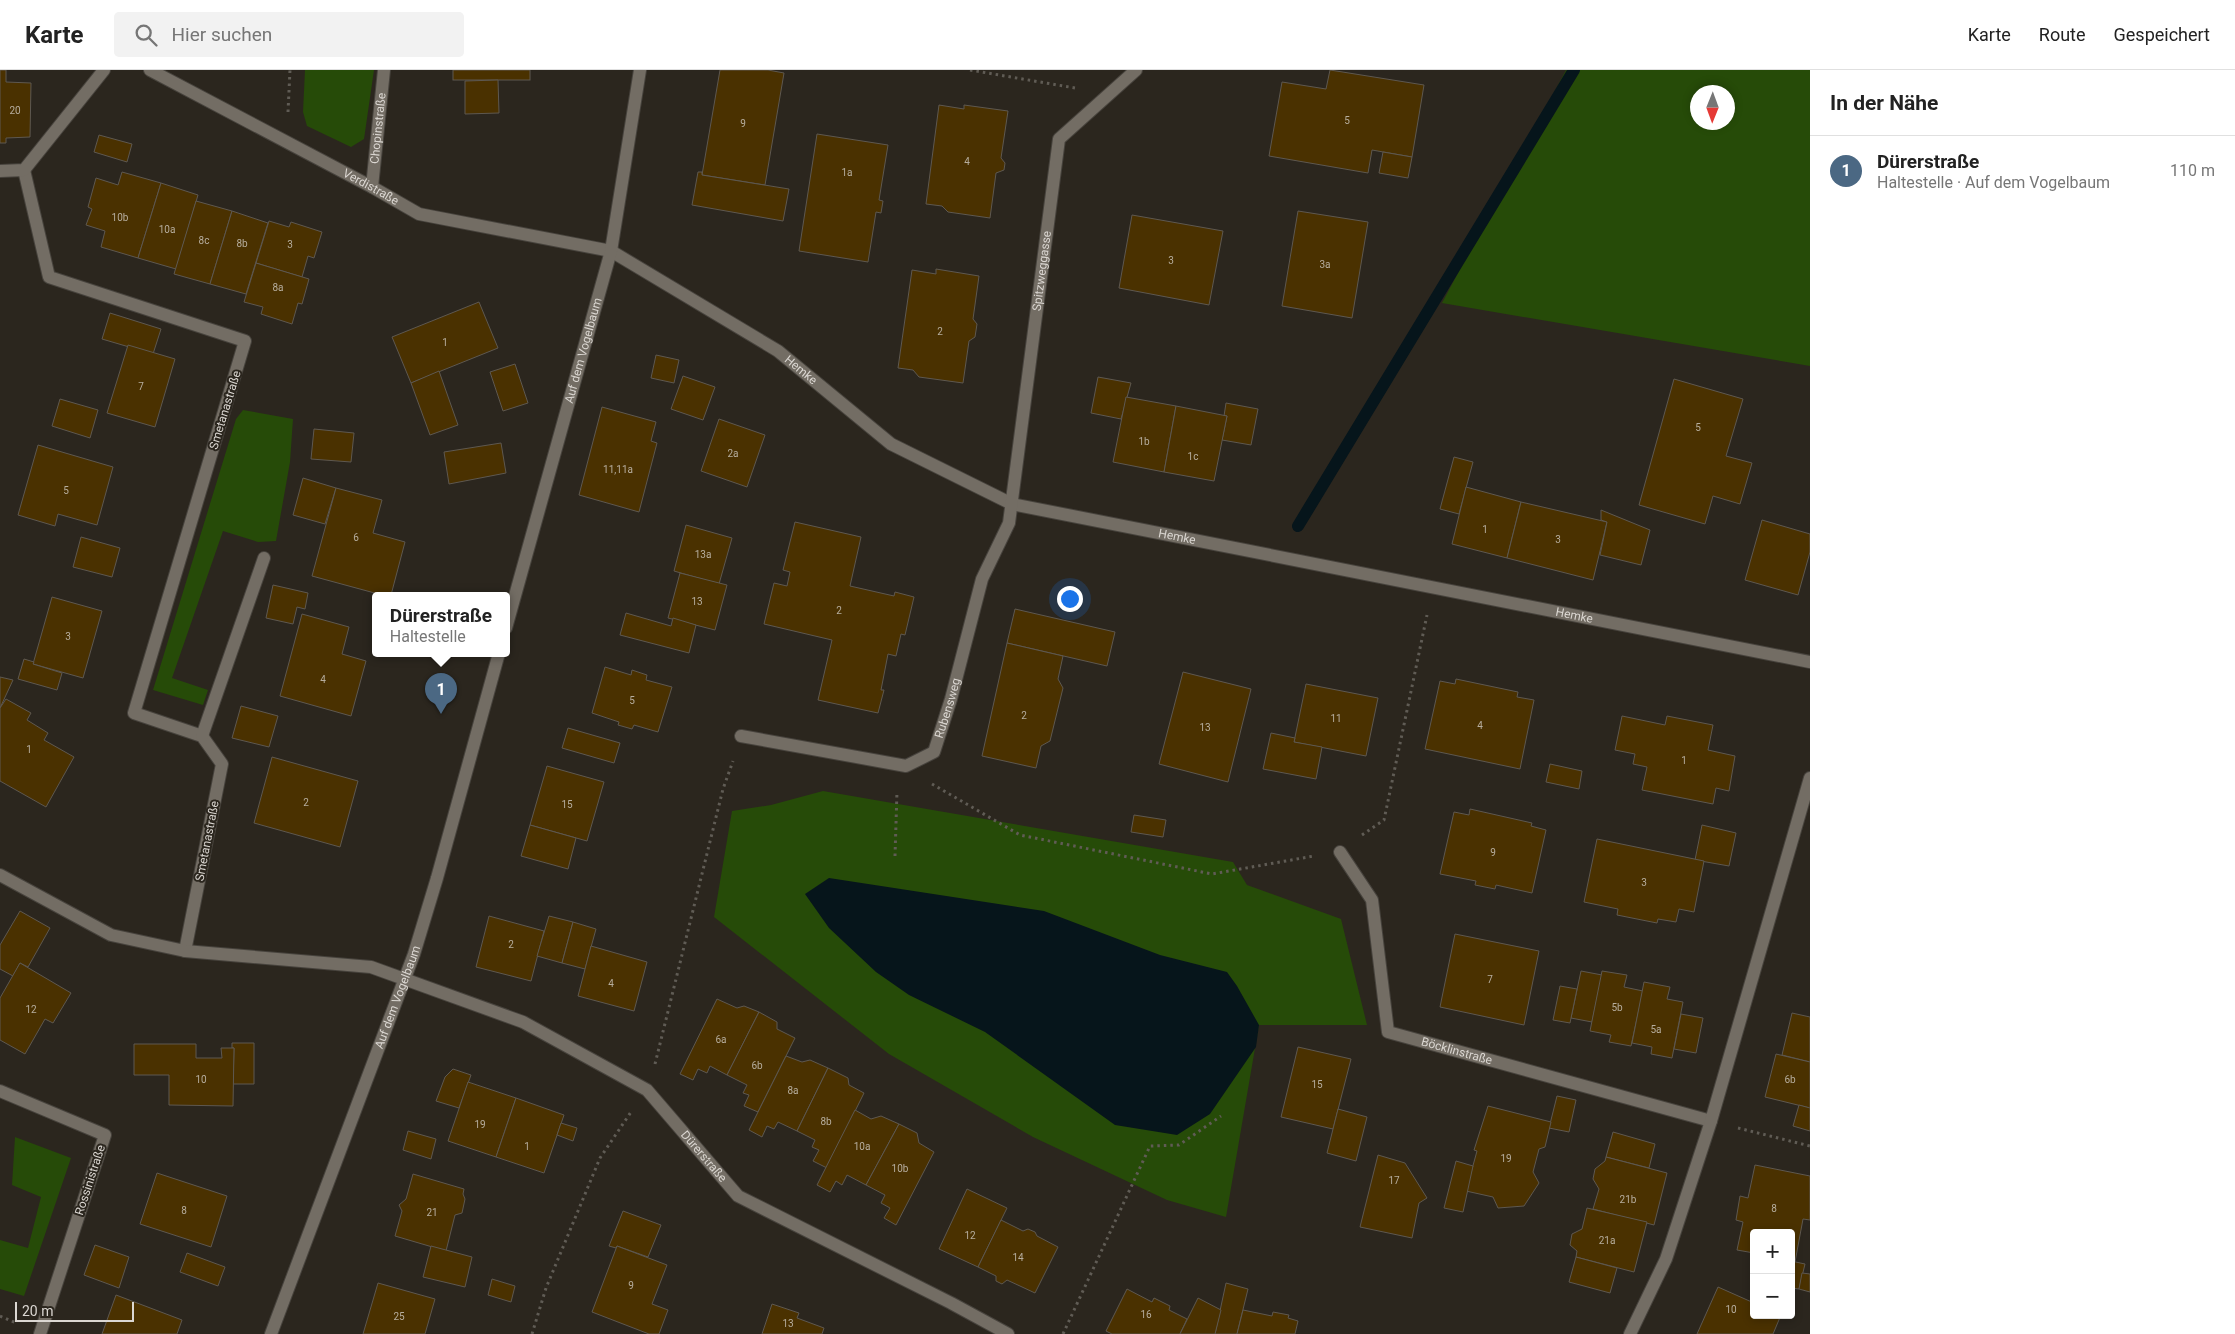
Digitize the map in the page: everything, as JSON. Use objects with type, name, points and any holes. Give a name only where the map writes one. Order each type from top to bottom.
[{"type":"street","points":[[0,171],[24,170],[104,70]]},
{"type":"street","name":"Verdistraße","points":[[150,70],[372,187],[419,214],[611,251]]},
{"type":"street","name":"Chopinstraße","points":[[372,187],[384,70]]},
{"type":"street","name":"Auf dem Vogelbaum","points":[[510,614],[611,251],[640,70]]},
{"type":"street","name":"Spitzweggasse","points":[[1012,504],[1059,139],[1136,70]]},
{"type":"street","name":"Smetanastraße","points":[[24,170],[49,277],[246,342],[134,713],[202,736],[222,764],[185,952]]},
{"type":"street","name":"Hemke","points":[[611,251],[778,351],[891,444],[1012,504],[1810,662]]},
{"type":"street","name":"Rubensweg","points":[[741,736],[906,766],[934,752],[951,700],[982,579],[1009,523],[1012,504]]},
{"type":"street","points":[[202,736],[264,558]]},
{"type":"street","name":"Auf dem Vogelbaum","points":[[271,1334],[414,954],[498,657]]},
{"type":"street","points":[[1630,1334],[1666,1259],[1711,1121],[1810,778]]},
{"type":"street","name":"Böcklinstraße","points":[[1340,852],[1372,900],[1388,1032],[1711,1121]]},
{"type":"street","points":[[0,874],[111,935],[185,952],[370,967],[404,979]]},
{"type":"street","name":"Dürerstraße","points":[[404,979],[522,1022],[647,1090],[738,1196],[951,1303],[1008,1334]]},
{"type":"street","name":"Rossinistraße","points":[[0,1091],[105,1135],[40,1334]]},
{"type":"path","points":[[287,142],[290,70]]},
{"type":"path","points":[[970,70],[1109,94]]},
{"type":"path","points":[[895,856],[898,764],[1020,835],[1212,874],[1340,852],[1384,820],[1433,587]]},
{"type":"path","points":[[532,1334],[546,1288],[600,1158],[647,1090],[658,1054],[723,789],[741,736]]},
{"type":"path","points":[[1063,1334],[1150,1146],[1179,1145],[1221,1116]]},
{"type":"path","points":[[1711,1121],[1810,1146]]},
{"type":"green space","points":[[305,70],[374,70],[364,139],[351,147],[307,126],[303,112]]},
{"type":"green space","points":[[1566,70],[1810,70],[1810,366],[1442,303]]},
{"type":"green space","points":[[243,410],[293,419],[290,462],[276,541],[258,542],[223,531],[172,678],[208,690],[203,705],[153,690],[236,419]]},
{"type":"green space","points":[[823,791],[1233,862],[1247,885],[1341,919],[1367,1025],[1259,1025],[1226,1217],[1167,1200],[1033,1137],[889,1054],[714,917],[732,811],[771,805]]},
{"type":"green space","points":[[15,1137],[71,1158],[24,1296],[0,1289],[0,1240],[28,1248],[41,1197],[12,1185]]},
{"type":"shaded area","points":[[829,878],[1044,911],[1160,955],[1227,972],[1259,1025],[1256,1047],[1210,1114],[1177,1135],[1115,1125],[985,1032],[909,995],[876,972],[829,928],[805,894]]},
{"type":"building","points":[[0,70],[6,70],[6,82],[31,83],[30,137],[6,138],[6,143],[0,143]]},
{"type":"building","points":[[453,70],[530,70],[530,80],[453,80]]},
{"type":"building","points":[[720,70],[768,70],[784,73],[765,185],[702,175]]},
{"type":"building","points":[[1330,70],[1424,85],[1412,157],[1372,150],[1368,173],[1269,156],[1282,82],[1326,89]]},
{"type":"building","points":[[498,80],[499,113],[465,114],[465,81]]},
{"type":"building","points":[[939,105],[964,109],[964,105],[1008,111],[1001,158],[1005,163],[1004,170],[996,173],[990,218],[948,212],[942,206],[926,204]]},
{"type":"building","points":[[817,134],[888,145],[879,200],[883,201],[881,213],[876,212],[868,262],[799,251]]},
{"type":"building","points":[[99,135],[132,144],[127,162],[94,152]]},
{"type":"building","points":[[1383,152],[1412,157],[1408,178],[1379,173]]},
{"type":"building","points":[[122,172],[161,183],[138,258],[101,247],[105,231],[86,225],[92,209],[88,207],[96,178],[118,185]]},
{"type":"building","points":[[698,172],[702,172],[702,175],[789,189],[783,221],[692,205]]},
{"type":"building","points":[[161,183],[198,195],[176,269],[138,258]]},
{"type":"building","points":[[196,201],[232,211],[210,284],[174,274]]},
{"type":"building","points":[[232,211],[268,223],[246,294],[210,284]]},
{"type":"building","points":[[1298,211],[1368,222],[1352,318],[1282,306]]},
{"type":"building","points":[[1132,215],[1223,231],[1209,305],[1119,288]]},
{"type":"building","points":[[269,221],[289,227],[291,222],[322,232],[314,258],[308,256],[302,277],[256,263]]},
{"type":"building","points":[[256,263],[309,279],[302,304],[298,303],[292,324],[261,314],[263,307],[244,302]]},
{"type":"building","points":[[936,269],[979,276],[973,319],[977,324],[975,337],[969,341],[963,383],[919,377],[913,370],[898,368],[912,270],[936,274]]},
{"type":"building","points":[[479,302],[498,348],[411,383],[392,337]]},
{"type":"building","points":[[110,313],[161,329],[153,354],[102,339]]},
{"type":"building","points":[[128,345],[175,359],[155,427],[107,413]]},
{"type":"building","points":[[656,355],[679,360],[674,383],[651,378]]},
{"type":"building","points":[[515,364],[528,403],[503,411],[490,372]]},
{"type":"building","points":[[439,371],[458,425],[430,435],[411,383]]},
{"type":"building","points":[[683,376],[715,387],[703,420],[671,409]]},
{"type":"building","points":[[1098,377],[1131,383],[1121,419],[1091,413]]},
{"type":"building","points":[[1674,379],[1743,399],[1726,456],[1752,463],[1740,504],[1713,496],[1705,524],[1639,505]]},
{"type":"building","points":[[1126,397],[1176,406],[1164,472],[1113,462]]},
{"type":"building","points":[[60,399],[98,410],[90,438],[52,426]]},
{"type":"building","points":[[1226,403],[1258,409],[1251,445],[1222,440],[1227,416],[1224,416]]},
{"type":"building","points":[[1176,406],[1227,416],[1214,481],[1164,472]]},
{"type":"building","points":[[602,407],[656,422],[651,441],[657,443],[639,512],[579,495]]},
{"type":"building","points":[[719,419],[765,435],[747,487],[701,471]]},
{"type":"building","points":[[314,429],[354,433],[351,462],[311,459]]},
{"type":"building","points":[[501,443],[506,473],[449,484],[444,452]]},
{"type":"building","points":[[38,445],[113,467],[97,525],[58,514],[55,526],[18,515]]},
{"type":"building","points":[[1454,457],[1473,462],[1459,514],[1440,509]]},
{"type":"building","points":[[303,478],[336,488],[325,524],[293,515]]},
{"type":"building","points":[[1466,487],[1521,502],[1507,558],[1452,544]]},
{"type":"building","points":[[336,488],[382,500],[373,533],[405,542],[392,592],[372,592],[312,576]]},
{"type":"building","points":[[1521,502],[1607,522],[1593,580],[1507,558]]},
{"type":"building","points":[[1601,510],[1650,530],[1641,565],[1600,555],[1607,522],[1601,520]]},
{"type":"building","points":[[1762,520],[1810,534],[1810,552],[1798,595],[1745,580]]},
{"type":"building","points":[[795,522],[861,537],[850,586],[894,596],[895,592],[914,597],[905,635],[901,634],[896,656],[888,654],[881,690],[884,690],[878,713],[818,700],[832,640],[764,624],[774,583],[787,586],[790,572],[783,570]]},
{"type":"building","points":[[686,525],[732,538],[719,584],[674,571]]},
{"type":"building","points":[[81,537],[120,548],[112,577],[73,567]]},
{"type":"building","points":[[680,573],[727,585],[715,630],[668,618]]},
{"type":"building","points":[[273,585],[308,593],[305,609],[297,607],[293,624],[266,618]]},
{"type":"building","points":[[52,597],[102,611],[83,678],[33,664]]},
{"type":"building","points":[[1015,609],[1115,632],[1107,666],[1007,643]]},
{"type":"building","points":[[626,613],[671,626],[673,618],[696,625],[689,653],[620,635]]},
{"type":"building","points":[[302,614],[349,627],[342,654],[366,661],[351,716],[280,696]]},
{"type":"building","points":[[1007,643],[1063,656],[1058,679],[1063,688],[1050,741],[1041,746],[1036,768],[982,756]]},
{"type":"building","points":[[24,659],[34,662],[33,664],[62,673],[57,690],[18,679]]},
{"type":"building","points":[[605,667],[631,675],[632,670],[647,675],[646,680],[672,687],[658,732],[634,725],[632,729],[618,725],[619,722],[592,713]]},
{"type":"building","points":[[1183,672],[1251,689],[1228,782],[1159,764]]},
{"type":"building","points":[[0,677],[13,680],[0,708]]},
{"type":"building","points":[[1456,679],[1518,692],[1517,697],[1534,700],[1520,769],[1425,749],[1440,681],[1455,684]]},
{"type":"building","points":[[1306,684],[1378,698],[1366,756],[1294,742]]},
{"type":"building","points":[[6,699],[31,713],[27,720],[48,733],[44,740],[74,757],[46,807],[0,781],[0,708]]},
{"type":"building","points":[[241,706],[278,716],[269,747],[232,738]]},
{"type":"building","points":[[1622,716],[1665,725],[1667,716],[1713,725],[1708,750],[1735,756],[1729,791],[1716,788],[1713,804],[1642,790],[1647,767],[1633,764],[1635,754],[1615,750]]},
{"type":"building","points":[[568,728],[620,743],[614,763],[562,748]]},
{"type":"building","points":[[1271,733],[1295,738],[1294,742],[1322,747],[1316,779],[1263,769]]},
{"type":"building","points":[[272,757],[358,781],[340,847],[254,823]]},
{"type":"building","points":[[1550,764],[1582,771],[1579,789],[1546,782]]},
{"type":"building","points":[[547,766],[604,782],[587,841],[530,825]]},
{"type":"building","points":[[1470,809],[1532,823],[1531,826],[1546,830],[1532,893],[1496,885],[1495,889],[1475,885],[1476,881],[1440,874],[1454,812],[1469,815]]},
{"type":"building","points":[[1134,815],[1166,820],[1163,837],[1131,832]]},
{"type":"building","points":[[530,825],[576,838],[568,869],[521,856]]},
{"type":"building","points":[[1702,825],[1736,833],[1729,866],[1695,860]]},
{"type":"building","points":[[1597,839],[1704,861],[1694,912],[1679,909],[1676,922],[1658,919],[1657,923],[1617,915],[1618,909],[1584,902]]},
{"type":"building","points":[[20,911],[50,928],[28,967],[20,963],[13,976],[0,969],[0,945]]},
{"type":"building","points":[[489,916],[544,931],[531,981],[476,967]]},
{"type":"building","points":[[549,916],[573,922],[562,963],[537,956]]},
{"type":"building","points":[[573,922],[596,929],[585,969],[562,963]]},
{"type":"building","points":[[1455,934],[1539,951],[1524,1025],[1440,1007]]},
{"type":"building","points":[[591,946],[647,962],[634,1011],[578,996]]},
{"type":"building","points":[[20,963],[71,993],[53,1023],[45,1019],[25,1054],[0,1040],[0,998]]},
{"type":"building","points":[[1581,971],[1602,975],[1592,1022],[1571,1018]]},
{"type":"building","points":[[1602,971],[1627,975],[1624,987],[1643,991],[1631,1046],[1609,1042],[1611,1035],[1590,1031]]},
{"type":"building","points":[[1644,982],[1670,987],[1667,999],[1683,1002],[1672,1058],[1651,1054],[1652,1047],[1632,1043]]},
{"type":"building","points":[[1560,986],[1577,989],[1570,1023],[1553,1020]]},
{"type":"building","points":[[717,999],[737,1008],[744,1006],[759,1012],[727,1075],[710,1066],[707,1073],[698,1069],[693,1080],[680,1074]]},
{"type":"building","points":[[759,1012],[777,1022],[777,1029],[795,1038],[758,1112],[744,1106],[749,1095],[743,1093],[747,1085],[727,1075]]},
{"type":"building","points":[[1792,1013],[1810,1017],[1810,1062],[1782,1055]]},
{"type":"building","points":[[1681,1014],[1703,1018],[1696,1053],[1674,1049]]},
{"type":"building","points":[[232,1043],[254,1043],[254,1084],[233,1084],[234,1048],[232,1048]]},
{"type":"building","points":[[134,1044],[196,1044],[196,1058],[222,1058],[221,1048],[234,1048],[233,1106],[169,1105],[169,1075],[134,1075]]},
{"type":"building","points":[[1298,1047],[1351,1059],[1333,1129],[1281,1117]]},
{"type":"building","points":[[1776,1054],[1810,1062],[1810,1108],[1765,1097]]},
{"type":"building","points":[[786,1056],[802,1062],[810,1060],[828,1068],[797,1131],[778,1122],[774,1129],[767,1126],[762,1137],[749,1130]]},
{"type":"building","points":[[828,1068],[848,1078],[849,1085],[864,1093],[827,1168],[813,1161],[819,1150],[812,1147],[815,1140],[797,1131]]},
{"type":"building","points":[[453,1069],[471,1075],[459,1108],[436,1101],[445,1077]]},
{"type":"building","points":[[468,1082],[516,1098],[496,1157],[448,1141]]},
{"type":"building","points":[[1557,1096],[1576,1100],[1569,1132],[1549,1128]]},
{"type":"building","points":[[516,1098],[564,1115],[544,1173],[496,1157]]},
{"type":"building","points":[[1799,1105],[1810,1108],[1810,1131],[1793,1126]]},
{"type":"building","points":[[1488,1106],[1551,1122],[1545,1147],[1539,1149],[1533,1172],[1539,1183],[1524,1206],[1498,1208],[1493,1197],[1466,1191],[1477,1151],[1474,1150]]},
{"type":"building","points":[[1338,1109],[1367,1117],[1356,1161],[1327,1153]]},
{"type":"building","points":[[855,1110],[871,1119],[881,1116],[899,1124],[866,1185],[847,1175],[842,1185],[836,1181],[830,1192],[817,1185]]},
{"type":"building","points":[[561,1123],[577,1128],[573,1141],[557,1135]]},
{"type":"building","points":[[899,1124],[917,1133],[919,1143],[934,1152],[896,1225],[884,1218],[890,1208],[881,1203],[885,1195],[866,1185]]},
{"type":"building","points":[[408,1131],[436,1139],[431,1159],[403,1150]]},
{"type":"building","points":[[1613,1132],[1655,1144],[1649,1168],[1606,1157]]},
{"type":"building","points":[[1378,1155],[1405,1163],[1427,1198],[1419,1203],[1412,1238],[1360,1227]]},
{"type":"building","points":[[1606,1157],[1667,1173],[1654,1225],[1593,1209],[1599,1189],[1593,1179],[1595,1169],[1605,1161]]},
{"type":"building","points":[[1456,1161],[1473,1166],[1463,1212],[1444,1208]]},
{"type":"building","points":[[1755,1165],[1810,1176],[1810,1220],[1803,1219],[1795,1262],[1795,1229],[1750,1229],[1750,1252],[1737,1250],[1743,1222],[1736,1220],[1740,1196],[1748,1198]]},
{"type":"building","points":[[157,1173],[227,1196],[211,1247],[140,1224]]},
{"type":"building","points":[[413,1174],[464,1189],[465,1199],[462,1213],[455,1215],[446,1251],[395,1236],[402,1211],[399,1205],[406,1199]]},
{"type":"building","points":[[967,1189],[1007,1208],[978,1267],[939,1249]]},
{"type":"building","points":[[1587,1208],[1647,1222],[1634,1272],[1576,1257],[1577,1251],[1570,1245],[1572,1234],[1582,1229]]},
{"type":"building","points":[[623,1211],[661,1225],[648,1257],[617,1246],[616,1248],[609,1246]]},
{"type":"building","points":[[1001,1220],[1023,1231],[1028,1229],[1035,1232],[1037,1236],[1058,1247],[1035,1293],[1007,1280],[1002,1284],[996,1281],[996,1276],[978,1267]]},
{"type":"building","points":[[95,1245],[129,1257],[119,1288],[84,1275]]},
{"type":"building","points":[[431,1246],[472,1257],[465,1287],[423,1277]]},
{"type":"building","points":[[617,1246],[667,1265],[652,1304],[668,1310],[659,1334],[649,1334],[592,1312]]},
{"type":"building","points":[[187,1253],[225,1267],[218,1286],[180,1272]]},
{"type":"building","points":[[1576,1257],[1617,1268],[1610,1293],[1569,1282]]},
{"type":"building","points":[[1795,1262],[1805,1264],[1799,1289],[1795,1288]]},
{"type":"building","points":[[1802,1273],[1810,1274],[1810,1292],[1799,1289]]},
{"type":"building","points":[[492,1279],[515,1286],[511,1302],[488,1295]]},
{"type":"building","points":[[378,1283],[435,1299],[425,1334],[363,1334]]},
{"type":"building","points":[[1226,1283],[1248,1289],[1237,1334],[1215,1334]]},
{"type":"building","points":[[1718,1287],[1750,1301],[1750,1319],[1779,1319],[1773,1334],[1697,1334]]},
{"type":"building","points":[[1127,1289],[1152,1302],[1154,1298],[1170,1306],[1169,1310],[1187,1319],[1180,1334],[1112,1334],[1106,1331]]},
{"type":"building","points":[[116,1295],[182,1320],[177,1334],[102,1334]]},
{"type":"building","points":[[1198,1298],[1221,1310],[1215,1334],[1180,1334]]},
{"type":"building","points":[[772,1304],[799,1313],[797,1318],[824,1328],[822,1334],[762,1334]]},
{"type":"building","points":[[1243,1310],[1272,1316],[1273,1312],[1289,1315],[1288,1318],[1298,1321],[1295,1334],[1237,1334]]},
{"type":"waterway","points":[[1298,526],[1574,70]]},
{"type":"place","name":"Dürerstraße","points":[[441,714]]}]
